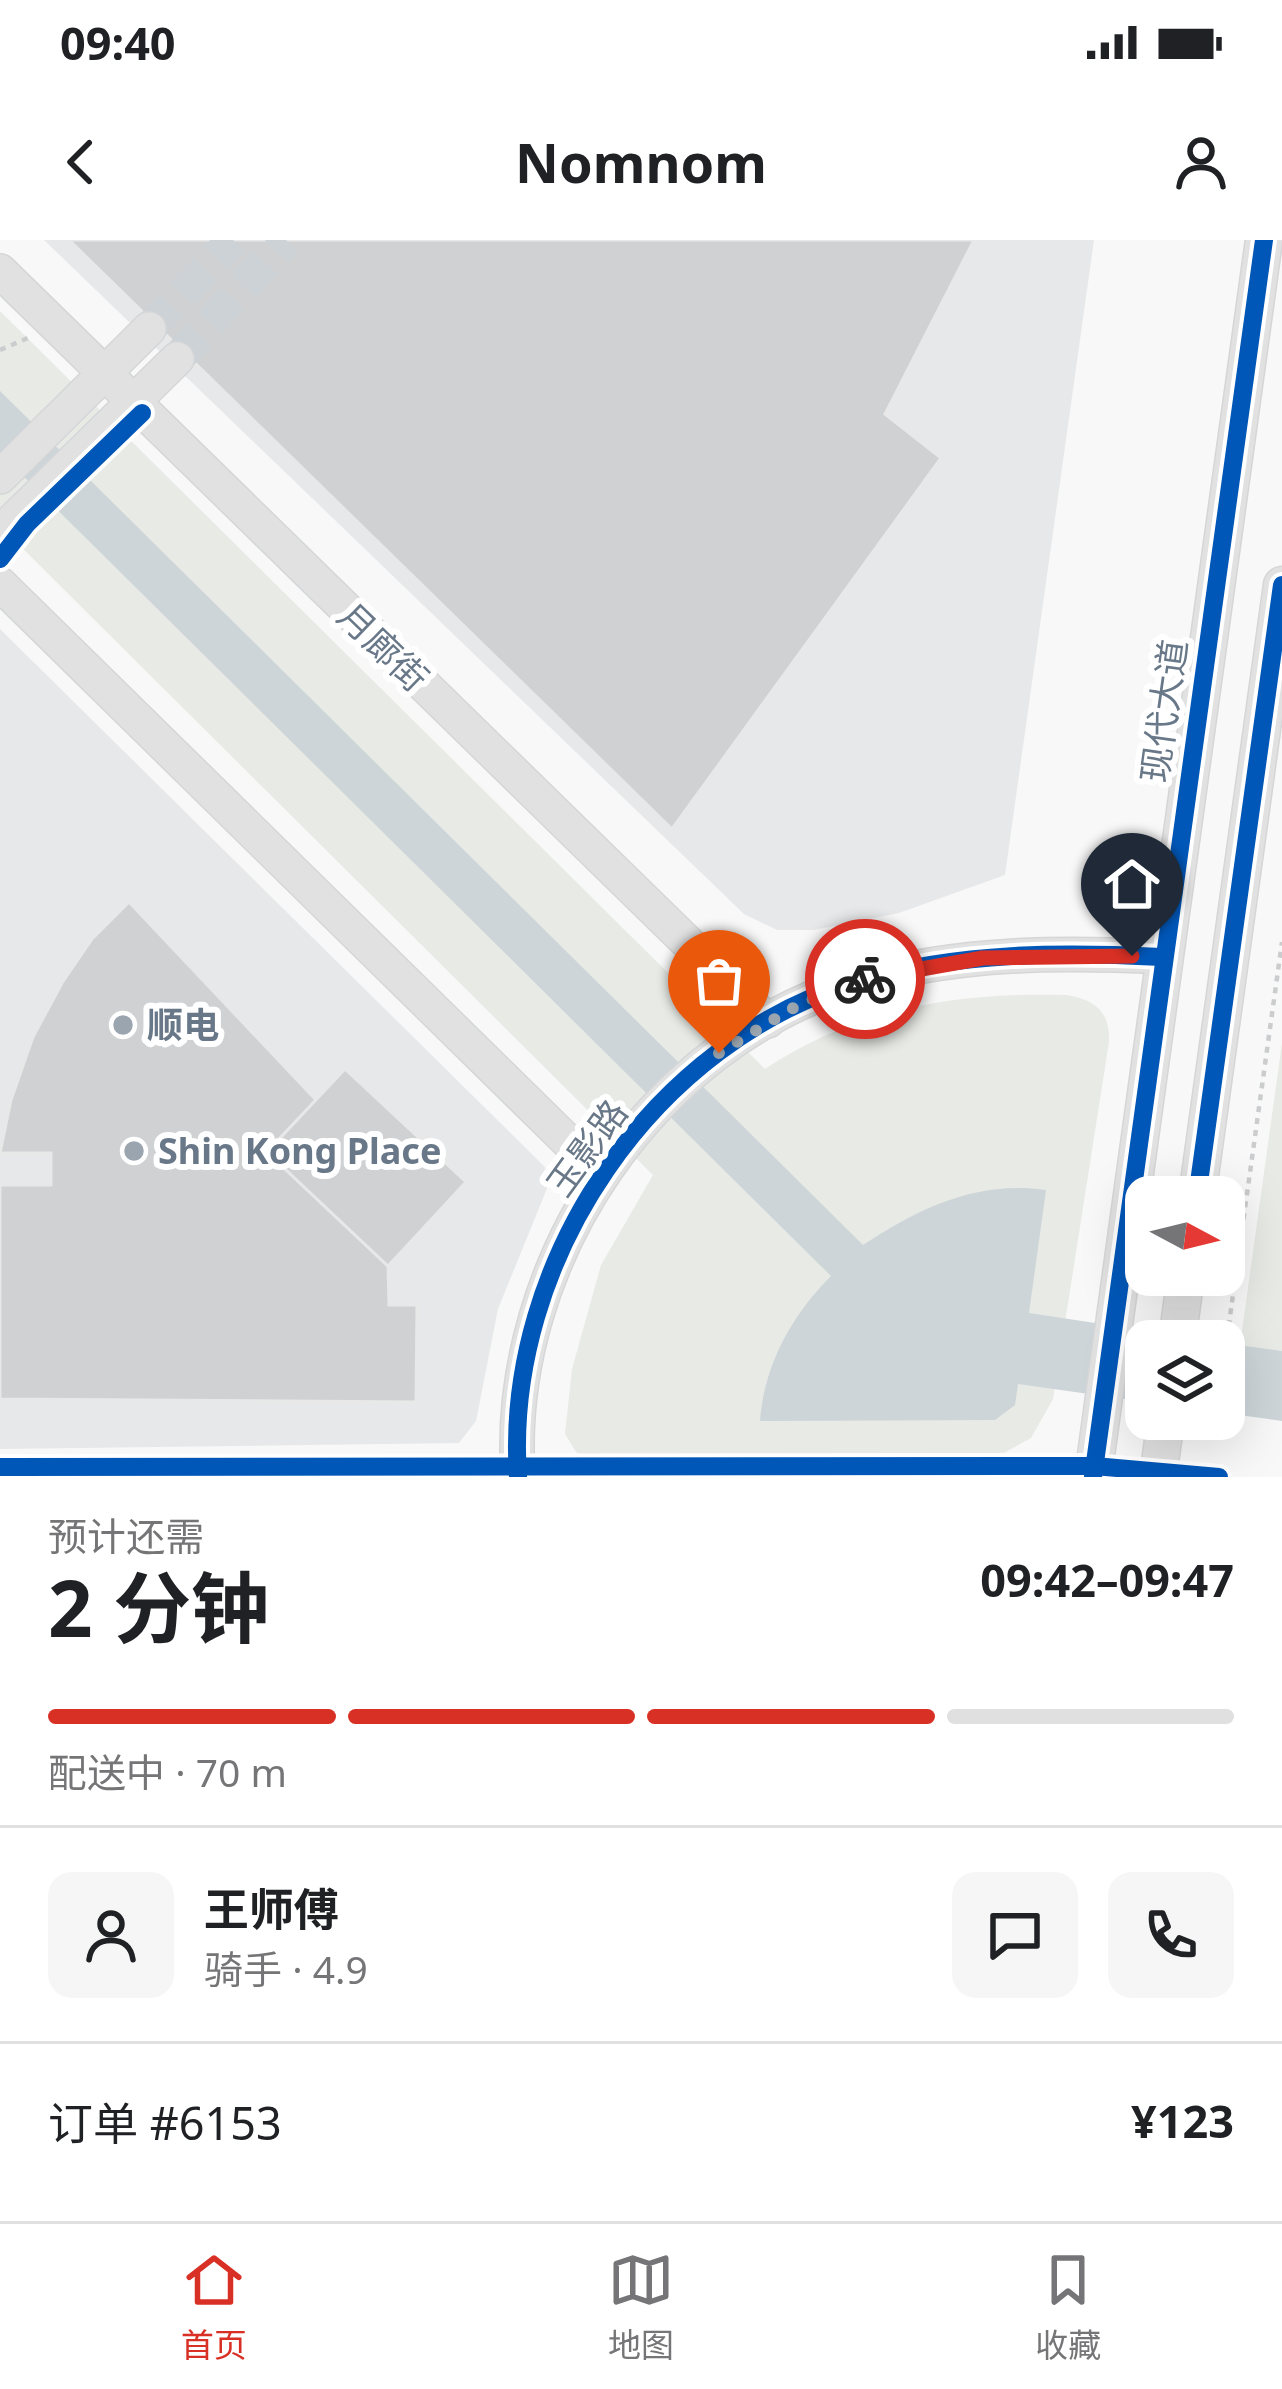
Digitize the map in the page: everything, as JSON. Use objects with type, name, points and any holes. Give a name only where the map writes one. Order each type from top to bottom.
[{"type":"main road","name":"现代大道","points":[[1093,1477],[1264,240]]},
{"type":"main road","points":[[1200,1176],[1282,585]]},
{"type":"main road","points":[[1158,1477],[1163,1440]]},
{"type":"street","name":"月廊街","points":[[0,272],[768,1021]]},
{"type":"street","points":[[0,477],[148,329]]},
{"type":"street","points":[[9,523],[177,359]]},
{"type":"street","points":[[0,584],[602,1175]]},
{"type":"street","name":"玉影路","points":[[518,1477],[528,1359],[541,1304],[580,1209],[638,1128],[719,1053],[768,1021],[844,986],[937,963],[1051,954],[1162,957]]},
{"type":"path","points":[[0,350],[35,335]]},
{"type":"path","points":[[1229,1320],[1282,942]]},
{"type":"shaded area","points":[[44,240],[1094,240],[1005,875],[899,913],[814,930],[777,930],[744,914]]},
{"type":"shaded area","points":[[0,311],[765,1069],[835,1031],[948,1001],[1067,995],[1099,1009],[1107,1022],[1109,1042],[1053,1399],[1031,1438],[991,1460],[601,1464],[576,1452],[565,1434],[572,1369],[601,1265],[653,1175],[0,526]]},
{"type":"shaded area","points":[[0,391],[863,1245],[927,1209],[973,1193],[1046,1190],[1029,1313],[1125,1328],[1125,1399],[1018,1384],[1015,1405],[995,1420],[760,1421],[767,1380],[782,1342],[831,1276],[0,453]]},
{"type":"shaded area","points":[[0,629],[545,1167],[548,1186],[498,1309],[476,1421],[459,1443],[0,1449]]},
{"type":"shaded area","points":[[1282,1043],[1282,1351],[1245,1346],[1243,1320]]},
{"type":"shaded area","points":[[1245,1346],[1282,1351],[1282,1421],[1245,1416]]},
{"type":"building","points":[[69,240],[974,240],[885,414],[941,458],[672,829]]},
{"type":"building","name":"Shin Kong Place","points":[[129,902],[316,1100],[267,1152],[388,1266],[389,1305],[417,1305],[416,1402],[0,1399],[0,1185],[51,1185],[51,1153],[0,1153],[11,1100],[33,1037],[62,983],[92,939]]},
{"type":"building","points":[[345,1069],[466,1182],[388,1266],[267,1152]]},
{"type":"tunnel","points":[[149,329],[233,240]]},
{"type":"tunnel","points":[[177,359],[286,240]]},
{"type":"cycle path","points":[[1093,1477],[1264,240]]},
{"type":"cycle path","points":[[0,559],[27,524],[142,413]]},
{"type":"cycle path","points":[[1200,1176],[1282,585]]},
{"type":"cycle path","points":[[518,1477],[520,1396],[536,1317],[565,1240],[606,1170],[658,1106],[718,1052],[787,1009],[899,971],[1011,956],[1162,957]]},
{"type":"cycle path","points":[[0,1467],[1094,1466],[1219,1477]]},
{"type":"way so far","points":[[719,1053],[798,1005],[865,979]]},
{"type":"place","name":"顺电","points":[[123,1025]]},
{"type":"place","name":"Shin Kong Place","points":[[134,1151]]},
{"type":"route","points":[[865,979],[983,958],[1132,956]]}]
